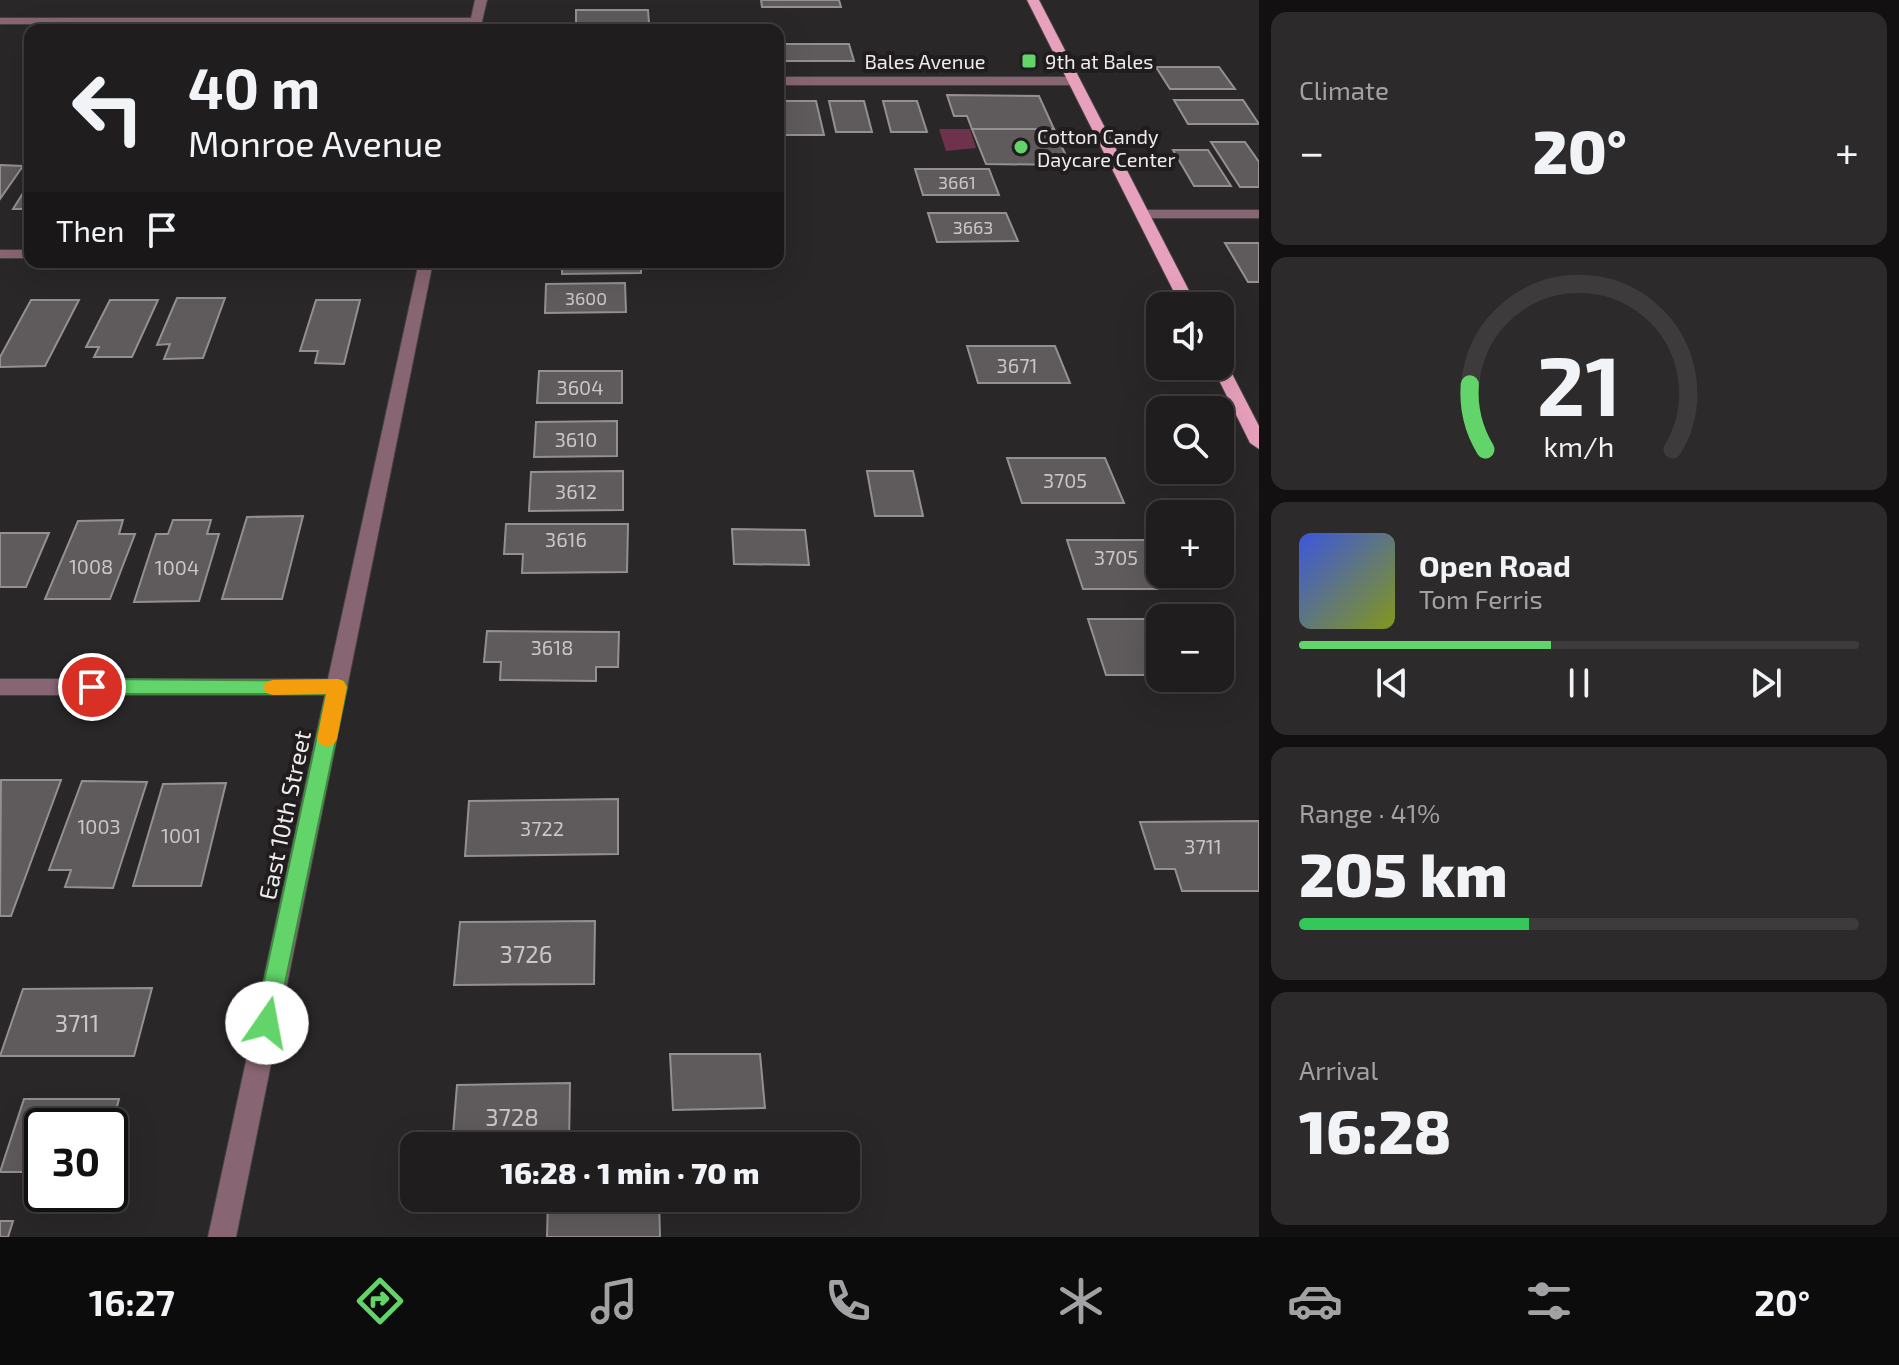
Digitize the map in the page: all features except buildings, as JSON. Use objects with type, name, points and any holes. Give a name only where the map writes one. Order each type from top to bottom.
[{"type":"main road","points":[[1033,0],[1182,292]]},
{"type":"main road","points":[[1227,380],[1259,443]]},
{"type":"street","points":[[475,24],[481,0]]},
{"type":"street","points":[[0,21],[285,24]]},
{"type":"street","name":"Bales Avenue","points":[[784,81],[1073,81]]},
{"type":"street","points":[[1142,214],[1259,214]]},
{"type":"street","points":[[0,254],[24,254]]},
{"type":"street","name":"East 10th Street","points":[[222,1237],[425,268]]},
{"type":"street","points":[[0,687],[338,687]]},
{"type":"shaded area","points":[[939,129],[970,129],[976,148],[946,151]]},
{"type":"slow traffic","points":[[273,687],[338,687],[327,739]]},
{"type":"place","name":"9th at Bales","points":[[1029,61]]},
{"type":"place","name":"Cotton Candy Daycare Center","points":[[1021,147]]},
{"type":"route","points":[[92,687],[338,687],[267,1023]]}]
